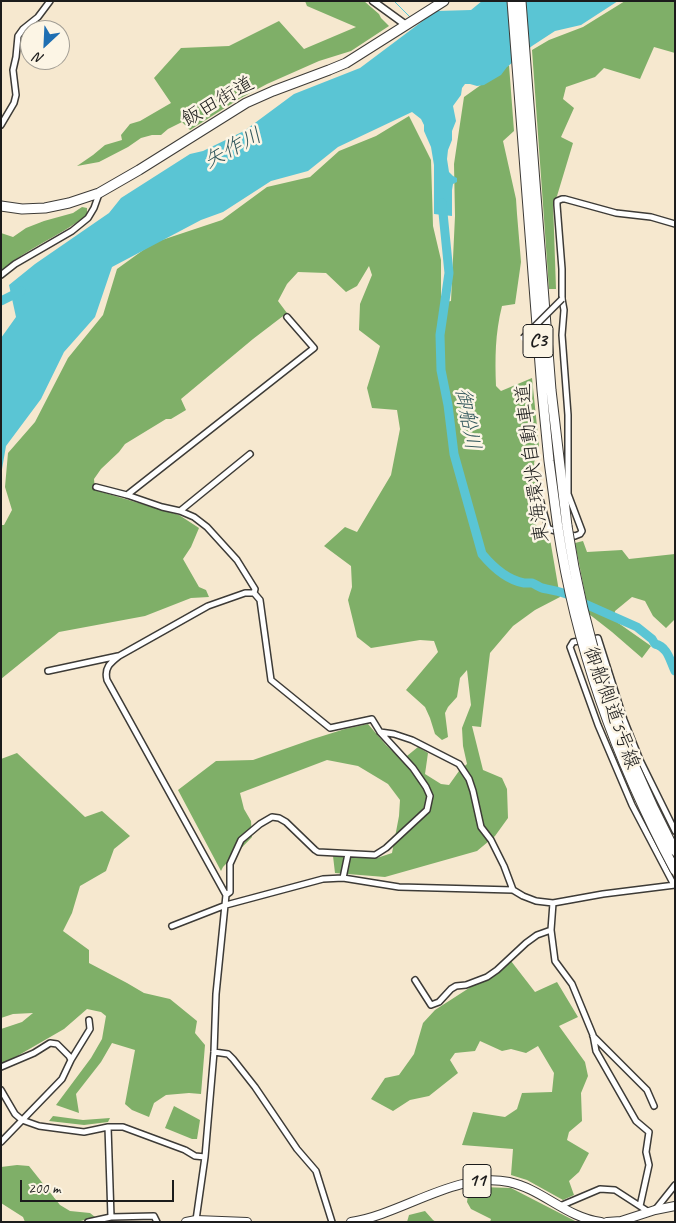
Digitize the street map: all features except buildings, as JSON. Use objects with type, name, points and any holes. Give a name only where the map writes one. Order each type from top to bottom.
[{"type":"highway","name":"飯田街道","points":[[1,206],[22,209],[45,208],[69,203],[99,193],[246,104],[273,91],[346,63],[444,1]]},
{"type":"highway","name":"東海環状自動車道","points":[[512,1],[552,493],[585,622],[611,706],[642,782],[675,851]]},
{"type":"highway","name":"東海環状自動車道","points":[[520,1],[562,527],[561,551],[587,662],[602,708],[633,786],[675,870]]},
{"type":"main road","name":"11","points":[[350,1222],[391,1211],[473,1181],[492,1180],[510,1182],[524,1187],[581,1217],[600,1222]]},
{"type":"main road","points":[[607,1222],[635,1219],[652,1211],[675,1206]]},
{"type":"main road","points":[[186,1222],[247,1222]]},
{"type":"street","points":[[1,125],[14,103],[16,95],[13,70],[18,36],[23,29],[38,17],[50,1]]},
{"type":"street","points":[[373,1],[408,24]]},
{"type":"street","points":[[1,275],[15,264],[72,231],[88,218],[99,193]]},
{"type":"street","points":[[540,500],[548,528],[575,536],[580,534],[582,531],[568,494],[568,415],[563,346],[562,268],[557,202],[565,199],[616,213],[651,217],[675,224]]},
{"type":"street","points":[[523,338],[562,299]]},
{"type":"street","points":[[127,495],[314,348],[287,316]]},
{"type":"street","points":[[180,511],[250,454]]},
{"type":"street","points":[[96,487],[180,511],[208,528],[238,560],[254,593],[260,600],[271,680],[330,728],[372,719],[380,732],[413,768],[430,796],[426,810],[386,848],[375,855],[318,852],[286,822],[272,817],[260,824],[241,840],[230,864],[230,892],[226,895]]},
{"type":"street","points":[[195,1221],[205,1157],[214,1052],[216,994],[226,895],[105,674],[109,664],[119,656],[208,606],[245,593],[254,593]]},
{"type":"street","name":"御船側道5号線","points":[[675,831],[640,760],[624,720],[598,638],[573,642],[570,647],[598,725],[632,805],[675,885]]},
{"type":"street","points":[[48,671],[119,656]]},
{"type":"street","points":[[598,725],[624,720]]},
{"type":"street","points":[[380,732],[412,740],[459,764],[469,779],[480,827],[491,840],[513,890]]},
{"type":"street","points":[[632,805],[660,801]]},
{"type":"street","points":[[343,878],[348,854]]},
{"type":"street","points":[[172,926],[226,906],[323,879],[343,878],[399,887],[513,890],[536,901],[553,903],[603,894],[675,885]]},
{"type":"street","points":[[553,903],[551,930],[554,961],[572,984],[593,1035],[596,1051],[636,1122],[649,1132],[646,1152],[649,1165],[640,1206]]},
{"type":"street","points":[[415,980],[431,1005],[439,1002],[456,986],[466,985],[497,970],[526,943],[537,935],[551,930]]},
{"type":"street","points":[[1,1142],[62,1079],[71,1060],[90,1030],[89,1020]]},
{"type":"street","points":[[593,1035],[647,1090],[654,1106]]},
{"type":"street","points":[[1,1067],[34,1053],[50,1043],[57,1044],[71,1060]]},
{"type":"street","points":[[214,1052],[228,1054],[233,1059],[255,1087],[297,1149],[316,1171],[332,1222]]},
{"type":"street","points":[[1,1090],[15,1114],[22,1120],[39,1126],[84,1132],[108,1127],[124,1127],[196,1156],[205,1157]]},
{"type":"street","points":[[108,1127],[111,1217]]},
{"type":"street","points":[[560,1206],[600,1189],[615,1190],[640,1206],[652,1211],[675,1185]]},
{"type":"street","points":[[88,1222],[111,1217],[154,1216],[156,1222]]},
{"type":"green space","points":[[305,1],[364,1],[389,26],[351,51],[319,61],[267,84],[190,130],[182,122],[161,135],[141,138],[99,162],[77,166],[105,145],[122,140],[121,135],[130,124],[140,121],[171,103],[154,78],[181,48],[229,46],[279,21],[304,49],[356,27],[307,6]]},
{"type":"green space","points":[[625,1],[675,1],[675,53],[654,47],[640,79],[604,68],[595,77],[566,87],[563,99],[574,108],[561,137],[573,143],[557,196],[553,202],[556,289],[549,289],[532,50],[549,40],[583,27]]},
{"type":"green space","points":[[509,65],[514,131],[503,141],[516,199],[521,262],[515,304],[502,306],[496,346],[496,386],[501,391],[532,378],[539,446],[534,463],[545,504],[535,511],[534,523],[550,539],[560,597],[535,610],[513,626],[490,653],[481,727],[472,726],[483,770],[502,778],[507,789],[508,818],[495,836],[477,851],[385,877],[335,873],[333,856],[377,858],[392,853],[400,800],[388,784],[358,766],[327,760],[240,793],[244,809],[251,821],[252,837],[221,871],[178,790],[216,761],[253,760],[313,739],[368,724],[402,760],[418,747],[428,753],[425,774],[441,784],[449,785],[459,771],[467,764],[462,728],[471,705],[467,670],[460,678],[457,697],[445,713],[448,737],[442,740],[435,734],[425,707],[406,690],[438,652],[434,641],[420,640],[371,648],[357,637],[348,600],[352,587],[351,566],[324,546],[345,527],[357,532],[391,475],[400,429],[397,410],[372,408],[367,388],[380,346],[359,330],[360,304],[372,275],[369,266],[357,286],[346,292],[326,273],[298,272],[287,284],[278,301],[287,313],[181,399],[186,410],[171,419],[166,419],[125,444],[94,479],[95,490],[179,515],[199,528],[191,547],[183,559],[199,587],[206,590],[209,597],[191,598],[145,616],[59,632],[1,679],[1,525],[4,525],[12,510],[5,487],[8,453],[35,422],[68,358],[103,315],[117,269],[153,243],[222,220],[267,187],[310,177],[339,151],[376,136],[409,116],[431,160],[433,226],[441,260],[441,303],[451,301],[455,216],[454,164],[464,97]]},
{"type":"green space","points":[[82,207],[87,208],[87,215],[1,271],[1,233],[13,237],[26,228],[73,213]]},
{"type":"green space","points":[[583,541],[587,552],[622,550],[629,559],[675,554],[675,619],[666,628],[653,616],[645,601],[632,597],[615,611],[614,620],[651,646],[642,658],[589,614],[575,543]]},
{"type":"green space","points":[[17,753],[85,817],[102,811],[130,836],[114,849],[106,871],[80,886],[72,913],[63,931],[89,950],[89,963],[144,993],[170,999],[197,1021],[195,1033],[205,1045],[201,1094],[166,1095],[154,1103],[149,1117],[132,1110],[125,1104],[135,1050],[112,1043],[101,1062],[76,1094],[79,1113],[56,1105],[91,1058],[102,1039],[106,1016],[101,1012],[87,1009],[64,1029],[12,1059],[1,1063],[1,1029],[22,1022],[33,1013],[13,1014],[1,1018],[1,759]]},
{"type":"green space","points":[[511,961],[535,992],[557,982],[578,1017],[559,1026],[585,1062],[588,1076],[581,1093],[582,1121],[569,1132],[567,1140],[589,1153],[579,1172],[569,1181],[574,1195],[563,1200],[527,1180],[511,1175],[513,1149],[462,1145],[473,1112],[505,1117],[517,1109],[522,1093],[552,1092],[554,1073],[538,1046],[526,1053],[511,1049],[502,1051],[480,1041],[475,1051],[455,1053],[450,1060],[458,1073],[429,1096],[410,1100],[393,1111],[371,1099],[385,1078],[399,1075],[414,1054],[423,1023],[435,1010]]},
{"type":"green space","points":[[174,1106],[200,1120],[197,1139],[192,1139],[165,1128]]},
{"type":"green space","points":[[53,1116],[83,1120],[110,1118],[108,1122],[84,1125],[49,1121]]},
{"type":"green space","points":[[29,1166],[60,1205],[70,1211],[90,1213],[95,1217],[77,1222],[25,1222],[23,1217],[1,1203],[1,1167]]},
{"type":"green space","points":[[481,1187],[511,1188],[577,1222],[490,1222],[491,1219],[471,1209],[467,1202],[468,1195],[473,1189]]},
{"type":"green space","points":[[425,1211],[436,1222],[407,1222],[409,1215]]},
{"type":"water","name":"矢作川","points":[[482,1],[618,1],[581,25],[555,31],[532,46],[507,67],[501,75],[484,85],[465,84],[461,95],[453,106],[456,121],[452,131],[452,140],[447,159],[449,172],[457,178],[457,182],[453,184],[452,190],[452,216],[434,214],[434,165],[431,147],[421,119],[412,112],[338,147],[308,171],[271,181],[223,212],[201,220],[112,267],[95,317],[64,352],[41,399],[6,446],[1,475],[1,338],[16,317],[9,285],[35,264],[109,213],[121,198],[190,154],[203,151],[244,131],[294,94],[360,68],[436,11],[471,10]]},
{"type":"waterway","points":[[394,1],[411,18]]},
{"type":"waterway","name":"御船川","points":[[442,203],[449,273],[440,335],[441,370],[448,405],[454,454],[482,554],[495,568],[512,579],[558,591],[637,627],[652,639],[655,644],[666,651],[675,671]]},
{"type":"waterway","points":[[1,301],[21,291]]}]
